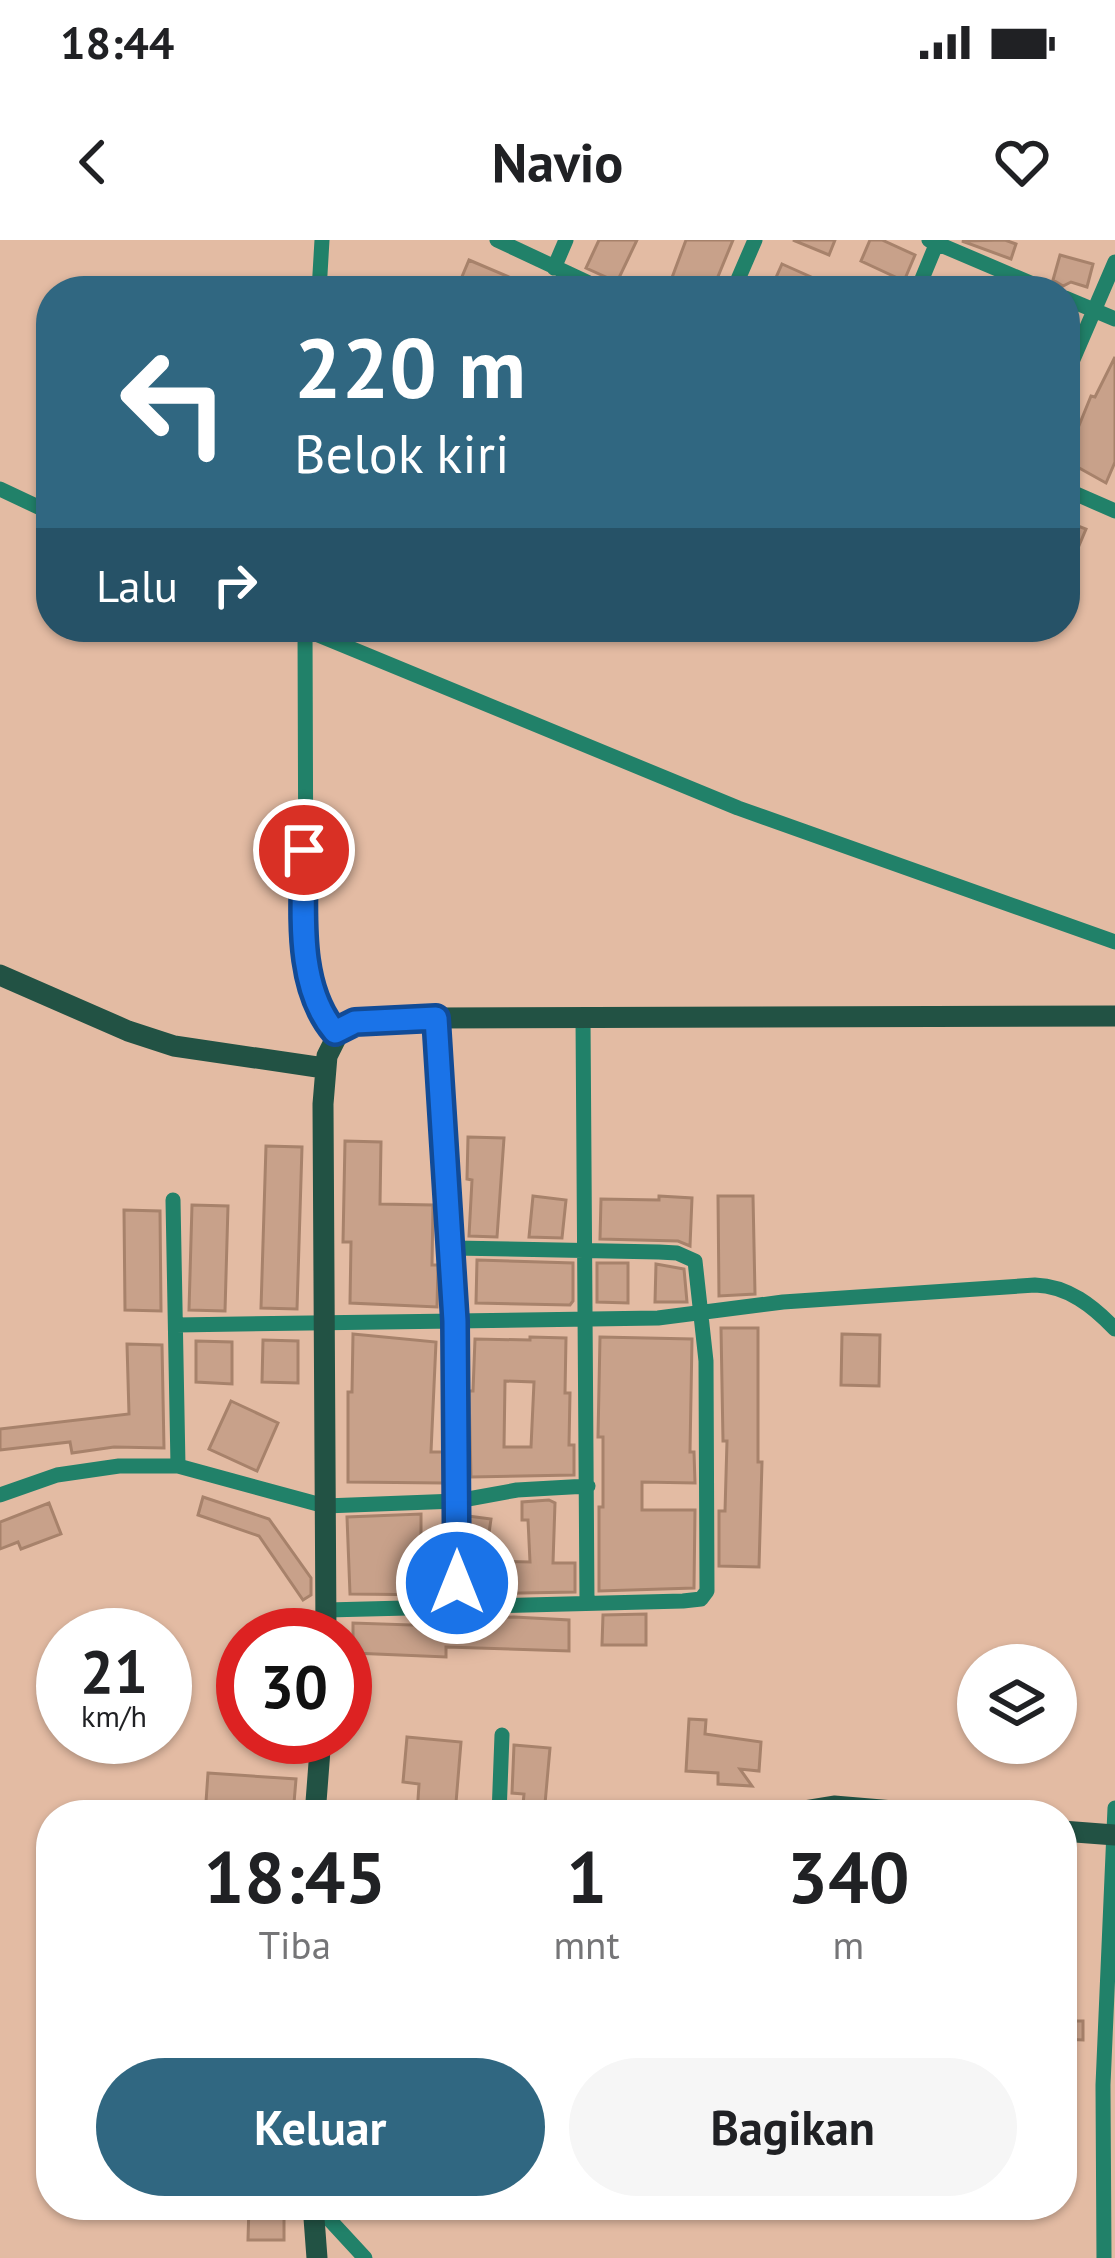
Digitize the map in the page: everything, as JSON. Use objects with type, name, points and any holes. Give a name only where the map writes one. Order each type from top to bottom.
[{"type":"street","points":[[497,240],[572,276]]},
{"type":"street","points":[[554,268],[566,240]]},
{"type":"street","points":[[739,276],[755,240]]},
{"type":"street","points":[[922,276],[934,241],[1014,276]]},
{"type":"street","points":[[321,276],[325,243]]},
{"type":"street","points":[[1080,344],[1115,262]]},
{"type":"street","points":[[1080,304],[1115,319]]},
{"type":"street","points":[[0,489],[36,506]]},
{"type":"street","points":[[1080,496],[1115,511]]},
{"type":"street","points":[[303,642],[306,938],[313,996],[335,1032]]},
{"type":"street","points":[[337,642],[738,808],[1115,942]]},
{"type":"street","points":[[0,975],[174,1046],[324,1069]]},
{"type":"street","points":[[327,1608],[324,1069],[335,1032],[355,1022],[436,1018],[1115,1016]]},
{"type":"street","points":[[436,1018],[455,1321],[457,1607]]},
{"type":"street","points":[[584,1018],[587,1603]]},
{"type":"street","points":[[173,1200],[178,1466]]},
{"type":"street","points":[[372,1609],[696,1600],[707,1591],[703,1313],[698,1271],[690,1257],[452,1248]]},
{"type":"street","points":[[176,1325],[586,1320],[1035,1285],[1076,1296],[1115,1329]]},
{"type":"street","points":[[0,1495],[85,1468],[178,1466],[325,1506],[457,1501],[517,1490],[588,1486]]},
{"type":"street","points":[[500,1800],[502,1735]]},
{"type":"street","points":[[316,1800],[319,1764]]},
{"type":"street","points":[[1104,2258],[1115,1808]]},
{"type":"street","points":[[1077,1833],[1113,1835]]},
{"type":"street","points":[[316,2220],[317,2258]]},
{"type":"street","points":[[329,2220],[365,2258]]},
{"type":"building","points":[[599,240],[637,240],[620,276],[604,276],[586,268]]},
{"type":"building","points":[[686,240],[733,240],[718,276],[673,276]]},
{"type":"building","points":[[793,240],[835,240],[829,255]]},
{"type":"building","points":[[870,240],[882,240],[915,255],[906,276],[893,276],[861,261]]},
{"type":"building","points":[[962,241],[1016,244],[1011,259]]},
{"type":"building","points":[[1060,255],[1093,264],[1087,287],[1080,285],[1080,276],[1054,276]]},
{"type":"building","points":[[469,260],[507,276],[462,276]]},
{"type":"building","points":[[782,264],[809,276],[777,276]]},
{"type":"building","points":[[1115,357],[1115,462],[1106,483],[1080,468],[1080,423],[1091,396],[1095,397]]},
{"type":"building","points":[[468,1137],[504,1138],[497,1237],[469,1236]]},
{"type":"building","points":[[345,1141],[381,1142],[380,1204],[433,1205],[437,1307],[350,1303],[351,1242],[343,1242]]},
{"type":"building","points":[[266,1146],[302,1147],[297,1309],[261,1308]]},
{"type":"building","points":[[533,1196],[566,1200],[562,1238],[529,1237]]},
{"type":"building","points":[[659,1196],[692,1198],[690,1246],[678,1241],[600,1239],[601,1199],[659,1200]]},
{"type":"building","points":[[718,1196],[753,1196],[755,1294],[719,1296]]},
{"type":"building","points":[[192,1205],[228,1206],[225,1311],[189,1310]]},
{"type":"building","points":[[124,1210],[160,1211],[161,1311],[125,1310]]},
{"type":"building","points":[[477,1260],[573,1263],[573,1301],[570,1305],[476,1303]]},
{"type":"building","points":[[597,1263],[628,1263],[628,1303],[597,1302]]},
{"type":"building","points":[[656,1264],[684,1269],[687,1302],[655,1302]]},
{"type":"building","points":[[721,1328],[758,1328],[759,1567],[719,1566],[727,1441],[723,1441]]},
{"type":"building","points":[[353,1334],[436,1342],[431,1452],[443,1452],[443,1483],[348,1482]]},
{"type":"building","points":[[842,1334],[880,1335],[879,1386],[841,1385]]},
{"type":"building","points":[[600,1337],[692,1339],[690,1452],[694,1452],[695,1483],[642,1482],[642,1510],[695,1510],[694,1588],[599,1591],[599,1507],[603,1507],[603,1437],[598,1437]]},
{"type":"building","points":[[566,1338],[565,1393],[570,1393],[574,1475],[471,1477],[469,1391],[473,1391],[475,1339]],"holes":[[[505,1381],[534,1382],[531,1447],[504,1447]]]},
{"type":"building","points":[[263,1340],[298,1341],[298,1383],[262,1382]]},
{"type":"building","points":[[196,1341],[232,1342],[232,1384],[196,1382]]},
{"type":"building","points":[[127,1344],[162,1345],[164,1448],[114,1447],[72,1453],[70,1442],[0,1450],[0,1429],[129,1414]]},
{"type":"building","points":[[231,1401],[278,1423],[257,1471],[209,1449]]},
{"type":"building","points":[[203,1497],[269,1519],[311,1578],[311,1595],[303,1600],[259,1536],[198,1515]]},
{"type":"building","points":[[522,1502],[555,1503],[553,1563],[575,1563],[575,1592],[469,1594],[474,1540],[469,1539],[468,1516],[491,1519],[485,1561],[530,1562]]},
{"type":"building","points":[[49,1503],[61,1534],[21,1549],[18,1542],[0,1549],[0,1522]]},
{"type":"building","points":[[421,1514],[421,1565],[445,1566],[445,1595],[350,1594],[347,1517]]},
{"type":"building","points":[[646,1614],[646,1645],[602,1645],[603,1615]]},
{"type":"building","points":[[471,1618],[569,1620],[569,1651],[446,1647],[446,1657],[372,1654],[372,1624],[471,1627]]},
{"type":"building","points":[[689,1719],[706,1720],[705,1734],[761,1742],[759,1771],[740,1769],[752,1786],[718,1784],[718,1773],[686,1771]]},
{"type":"building","points":[[407,1737],[461,1742],[456,1800],[418,1800],[419,1784],[403,1782]]},
{"type":"building","points":[[514,1745],[550,1748],[545,1800],[523,1800],[524,1794],[512,1793]]},
{"type":"building","points":[[208,1773],[296,1779],[294,1800],[206,1800]]},
{"type":"building","points":[[1077,2021],[1083,2021],[1083,2040],[1077,2040]]},
{"type":"building","points":[[249,2220],[284,2220],[284,2240],[248,2240]]},
{"type":"route","points":[[304,850],[310,982],[325,1020],[335,1032],[355,1022],[436,1018],[455,1321],[457,1583]]}]
